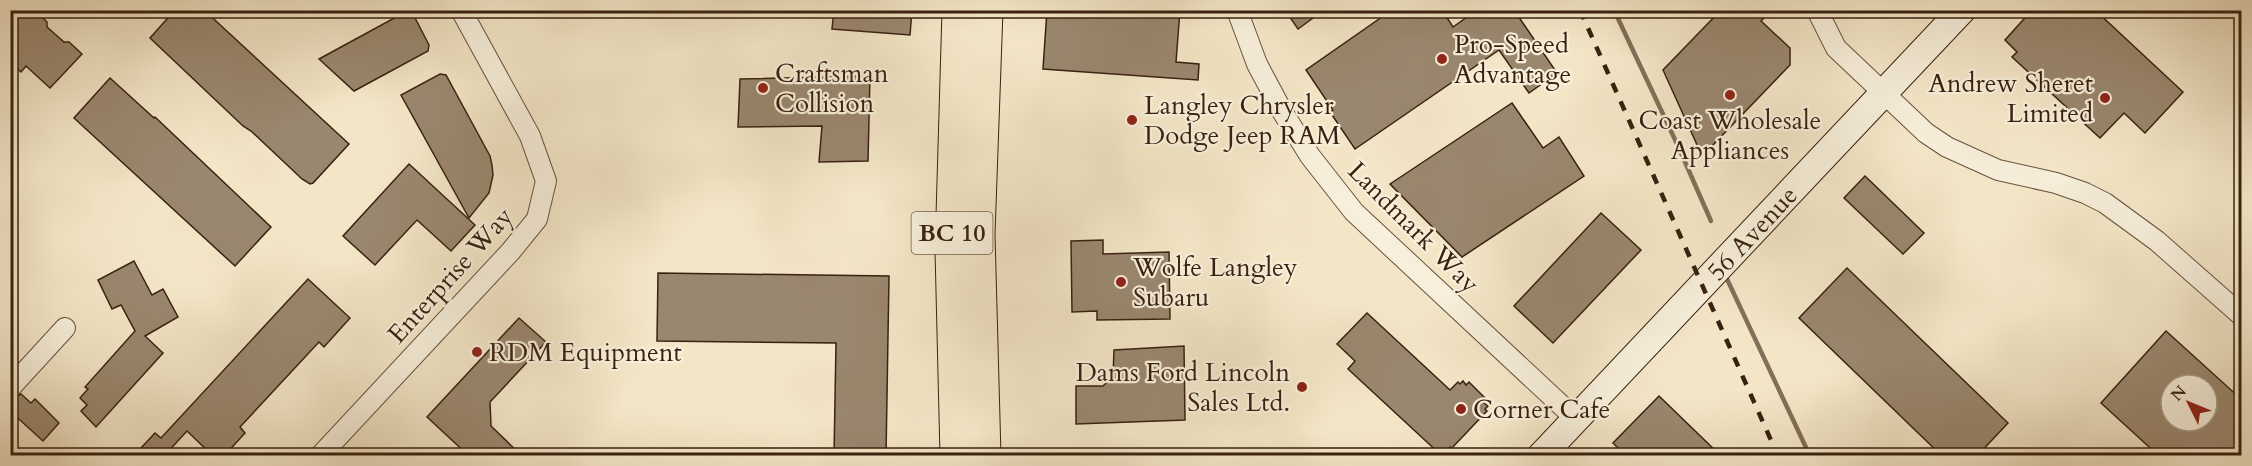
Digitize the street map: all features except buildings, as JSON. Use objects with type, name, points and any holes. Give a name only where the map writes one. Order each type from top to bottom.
[{"type":"highway","name":"BC 10","points":[[957,456],[952,250],[959,10]]},
{"type":"highway","name":"BC 10","points":[[984,456],[978,234],[986,10]]},
{"type":"main road","name":"56 Avenue","points":[[1541,456],[1962,10]]},
{"type":"street","name":"Enterprise Way","points":[[320,456],[511,251],[537,219],[546,181],[530,136],[461,10]]},
{"type":"street","name":"Landmark Way","points":[[1238,10],[1257,64],[1282,111],[1310,156],[1354,212],[1576,420]]},
{"type":"street","points":[[1817,10],[1836,48],[1926,133],[1947,147],[1998,170],[2056,183],[2105,203],[2238,304]]},
{"type":"street","points":[[10,388],[65,328]]},
{"type":"waterway","points":[[1614,10],[1711,221]]},
{"type":"waterway","points":[[1727,279],[1810,456]]},
{"type":"railway","points":[[1580,10],[1778,456]]},
{"type":"place","name":"Pro-Speed Advantage","points":[[1442,59]]},
{"type":"place","name":"Craftsman Collision","points":[[763,88]]},
{"type":"place","name":"Coast Wholesale Appliances","points":[[1730,95]]},
{"type":"place","name":"Andrew Sheret Limited","points":[[2105,98]]},
{"type":"place","name":"Langley Chrysler Dodge Jeep RAM","points":[[1132,120]]},
{"type":"place","name":"Wolfe Langley Subaru","points":[[1121,282]]},
{"type":"place","name":"RDM Equipment","points":[[477,352]]},
{"type":"place","name":"Dams Ford Lincoln Sales Ltd.","points":[[1302,387]]},
{"type":"place","name":"Corner Cafe","points":[[1461,409]]}]
